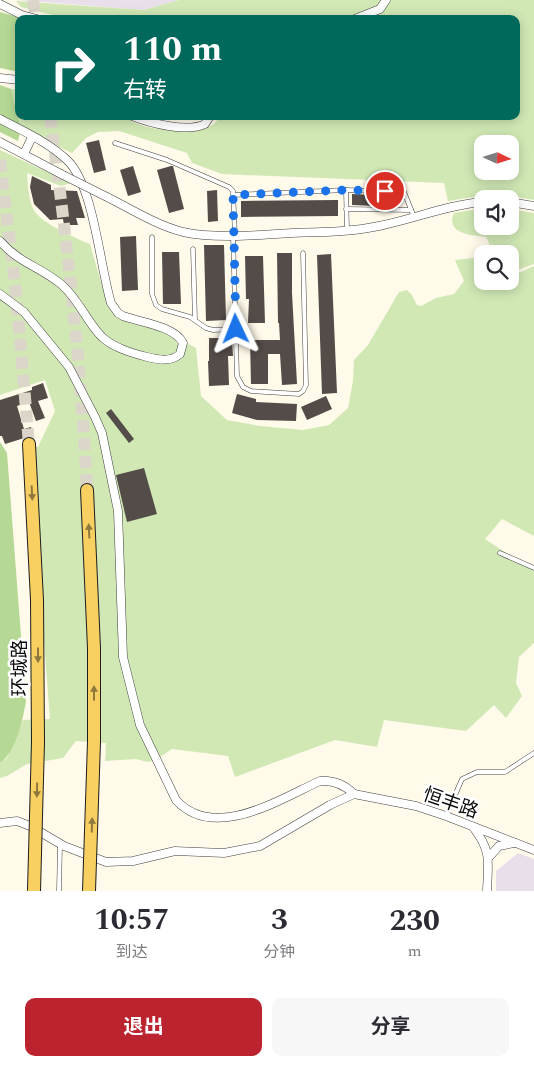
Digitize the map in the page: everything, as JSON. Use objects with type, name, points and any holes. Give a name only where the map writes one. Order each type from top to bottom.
[{"type":"main road","name":"环城路","points":[[29,444],[37,600],[38,742],[34,891]]},
{"type":"main road","points":[[87,490],[94,648],[94,742],[89,891]]},
{"type":"street","points":[[365,15],[380,9],[386,0]]},
{"type":"street","points":[[0,4],[22,15]]},
{"type":"street","points":[[0,78],[15,80]]},
{"type":"street","points":[[0,119],[60,154],[76,171],[87,198],[110,300],[115,310],[131,319],[163,328],[180,337],[182,343],[180,354],[169,360],[158,360],[113,345],[101,336],[66,288],[45,273],[18,259],[0,241]]},
{"type":"street","points":[[145,120],[162,125],[194,127],[205,124],[208,120]]},
{"type":"street","points":[[24,154],[32,137]]},
{"type":"street","points":[[0,142],[107,197],[182,232],[234,235],[347,231],[377,227],[413,213],[474,203]]},
{"type":"street","points":[[519,204],[534,206]]},
{"type":"street","name":"恒丰路","points":[[0,294],[24,312],[69,367],[96,417],[102,433],[118,517],[123,657],[140,725],[176,800],[197,815],[218,818],[252,812],[320,781],[329,781],[346,786],[354,794],[416,806],[534,850]]},
{"type":"street","points":[[0,822],[16,821],[30,826],[60,844],[106,862],[133,861],[175,851],[224,853],[260,846],[330,805],[354,794]]},
{"type":"street","points":[[472,826],[483,840],[488,857],[487,891]]},
{"type":"street","points":[[488,857],[499,846],[516,843]]},
{"type":"lane","points":[[115,143],[167,160],[223,183],[233,191],[237,376],[242,387],[252,391],[294,394],[302,392],[306,385],[303,252]]},
{"type":"lane","points":[[233,195],[346,190],[404,192],[413,213],[346,209]]},
{"type":"lane","points":[[346,190],[347,231]]},
{"type":"lane","points":[[152,237],[152,294],[154,302],[160,308],[182,314],[206,328],[213,330],[236,329]]},
{"type":"lane","points":[[193,249],[195,320]]},
{"type":"lane","points":[[500,553],[534,568]]},
{"type":"lane","points":[[446,816],[462,779],[476,772],[505,772],[534,752]]},
{"type":"lane","points":[[59,891],[60,844]]},
{"type":"shaded area","points":[[15,0],[179,0],[144,10]]},
{"type":"shaded area","points":[[518,853],[534,859],[534,891],[496,891],[496,871]]},
{"type":"green space","points":[[179,0],[534,0],[534,200],[519,198],[519,190],[474,190],[474,197],[448,201],[444,183],[222,174],[192,163],[187,153],[119,131],[98,132],[86,138],[72,153],[21,129],[19,120],[129,120],[148,127],[188,131],[208,128],[217,120],[520,120],[520,15],[53,15],[21,7],[16,1],[144,10]]},
{"type":"green space","points":[[0,12],[15,16],[15,71],[0,68]]},
{"type":"green space","points":[[0,85],[11,89],[15,105],[15,120],[19,120],[21,129],[18,141],[0,132]]},
{"type":"green space","points":[[11,89],[15,90],[15,105]]},
{"type":"green space","points":[[0,150],[71,183],[61,186],[27,173],[30,198],[35,212],[52,226],[90,244],[108,306],[113,313],[133,324],[164,332],[196,348],[201,396],[227,420],[260,426],[303,430],[329,425],[348,408],[353,381],[354,360],[368,345],[399,292],[407,290],[417,305],[421,306],[436,298],[454,294],[464,281],[455,260],[474,258],[474,290],[519,290],[519,273],[534,266],[534,536],[502,519],[485,539],[534,571],[534,643],[519,657],[516,683],[522,696],[506,718],[494,705],[466,731],[384,720],[377,747],[335,740],[235,777],[228,756],[172,749],[154,761],[147,762],[136,759],[105,761],[106,743],[76,741],[63,758],[27,764],[0,778],[0,763],[7,758],[23,720],[50,719],[29,447],[38,447],[55,411],[45,380],[0,395]]},
{"type":"green space","points":[[474,210],[474,235],[519,235],[519,210],[534,213],[534,264],[519,269],[519,245],[490,245],[486,237],[467,234],[461,232],[453,225],[454,213]]},
{"type":"green space","points":[[0,442],[7,453],[26,701],[21,726],[14,743],[6,758],[0,763]]},
{"type":"building","points":[[99,140],[106,170],[94,173],[86,143]]},
{"type":"building","points":[[133,166],[141,192],[128,196],[120,170]]},
{"type":"building","points":[[173,166],[184,209],[169,213],[157,170]]},
{"type":"building","points":[[32,176],[51,185],[51,190],[77,191],[85,218],[76,218],[78,225],[64,225],[63,219],[50,220],[34,204],[30,187]]},
{"type":"building","points":[[217,190],[218,221],[208,222],[207,191]]},
{"type":"building","points":[[352,194],[375,195],[375,206],[352,205]]},
{"type":"building","points":[[338,200],[338,216],[241,217],[241,201]]},
{"type":"building","points":[[136,236],[138,290],[122,291],[120,237]]},
{"type":"building","points":[[204,245],[224,245],[226,320],[206,321]]},
{"type":"building","points":[[162,252],[179,252],[181,304],[163,304]]},
{"type":"building","points":[[277,253],[292,253],[292,293],[297,384],[282,385],[280,354],[268,354],[268,384],[251,384],[250,340],[280,340]]},
{"type":"building","points":[[331,254],[337,393],[322,394],[317,255]]},
{"type":"building","points":[[245,256],[263,256],[265,323],[248,323],[249,299],[246,299]]},
{"type":"building","points":[[209,338],[232,338],[233,356],[228,356],[229,385],[209,386]]},
{"type":"building","points":[[43,383],[48,398],[38,401],[45,418],[36,421],[29,402],[17,406],[24,429],[31,427],[34,435],[5,444],[2,436],[0,436],[0,400],[32,390],[32,387]]},
{"type":"building","points":[[237,394],[256,399],[256,402],[297,404],[296,421],[257,420],[232,413]]},
{"type":"building","points":[[326,396],[332,409],[307,420],[301,407]]},
{"type":"building","points":[[111,409],[134,439],[129,443],[106,413]]},
{"type":"building","points":[[144,468],[157,514],[127,522],[116,475]]},
{"type":"tunnel","points":[[33,0],[35,15]]},
{"type":"tunnel","points":[[51,120],[73,303],[87,490]]},
{"type":"tunnel","points":[[0,160],[16,293],[29,444]]},
{"type":"route","points":[[236,329],[233,195],[346,190],[385,191]]}]
